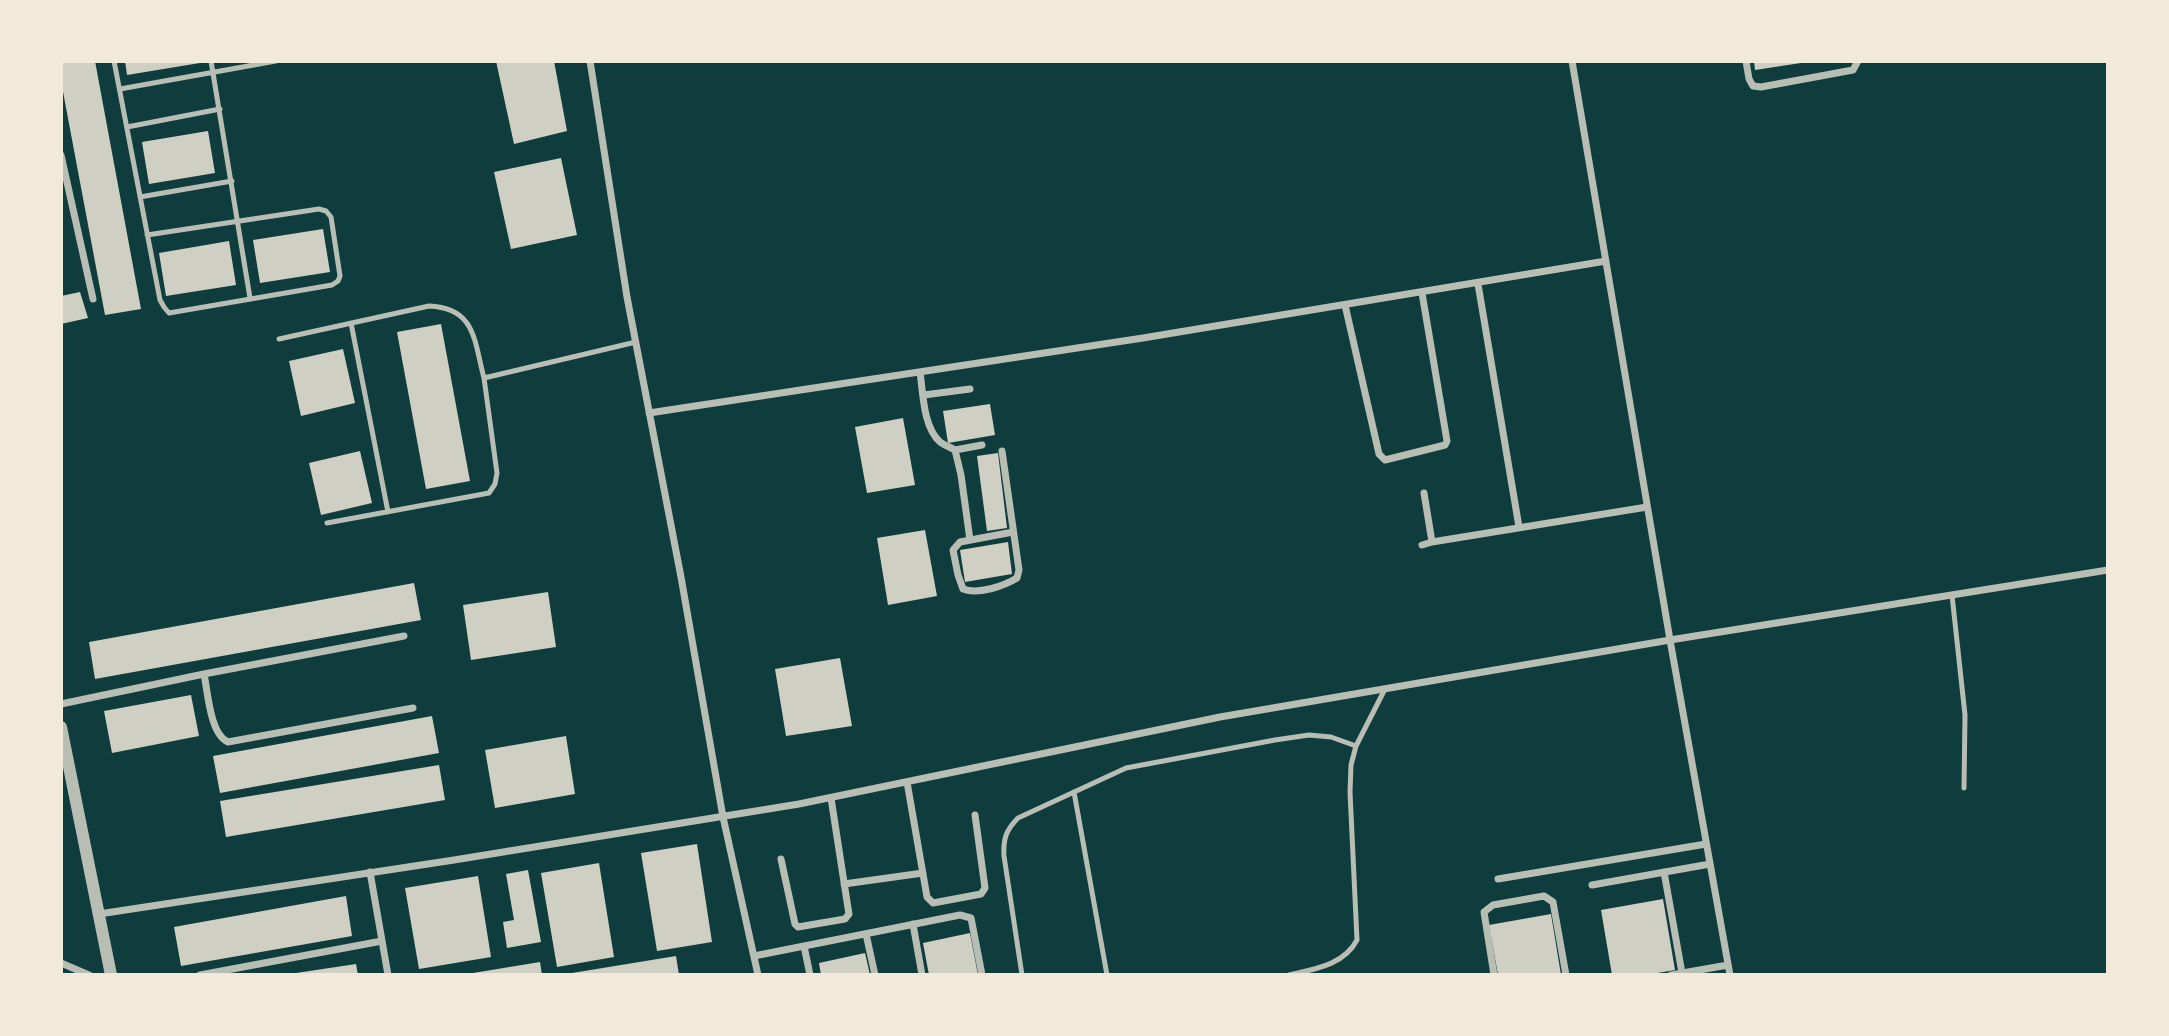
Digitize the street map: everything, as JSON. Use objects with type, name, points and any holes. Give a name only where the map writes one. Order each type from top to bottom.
[{"type":"street","points":[[590,61],[636,342],[723,817],[758,975]]},
{"type":"street","points":[[1572,61],[1730,975]]},
{"type":"street","points":[[1746,61],[1749,79],[1753,86],[1761,88],[1853,70],[1858,61]]},
{"type":"street","points":[[61,155],[93,299]]},
{"type":"street","points":[[649,413],[1422,293],[1606,261]]},
{"type":"street","points":[[1478,284],[1519,527]]},
{"type":"street","points":[[1345,305],[1379,454],[1385,460],[1445,446],[1447,441],[1422,293]]},
{"type":"street","points":[[920,372],[928,420],[940,442],[955,450],[982,445]]},
{"type":"street","points":[[924,395],[970,389]]},
{"type":"street","points":[[955,450],[970,540]]},
{"type":"street","points":[[1002,451],[1019,570],[1017,578],[1006,584],[970,592],[963,589],[953,550],[960,542],[1013,532]]},
{"type":"street","points":[[1424,493],[1432,542]]},
{"type":"street","points":[[1422,545],[1647,507]]},
{"type":"street","points":[[99,914],[723,817],[831,798],[1220,717],[1670,640],[2108,570]]},
{"type":"street","points":[[61,704],[404,636]]},
{"type":"street","points":[[204,674],[215,730],[220,739],[228,742],[413,708]]},
{"type":"street","points":[[61,727],[111,975]]},
{"type":"street","points":[[907,782],[927,897],[933,904],[984,892],[975,815]]},
{"type":"street","points":[[781,859],[795,924],[798,927],[845,919],[849,914],[831,798]]},
{"type":"street","points":[[1498,879],[1706,844]]},
{"type":"street","points":[[1592,886],[1710,864]]},
{"type":"street","points":[[370,872],[388,975]]},
{"type":"street","points":[[1664,872],[1682,973]]},
{"type":"street","points":[[844,884],[923,873]]},
{"type":"street","points":[[1494,975],[1484,912],[1493,905],[1545,896],[1553,902],[1566,975]]},
{"type":"street","points":[[754,956],[960,915],[971,918],[982,975]]},
{"type":"street","points":[[913,924],[922,975]]},
{"type":"street","points":[[866,934],[875,975]]},
{"type":"street","points":[[200,975],[382,941]]},
{"type":"street","points":[[804,946],[810,975]]},
{"type":"street","points":[[61,963],[89,975]]},
{"type":"street","points":[[1671,975],[1728,965]]},
{"type":"lane","points":[[114,61],[120,89],[147,235],[160,300],[169,313],[332,285],[340,276],[331,217],[326,211],[318,209],[147,235]]},
{"type":"lane","points":[[211,61],[250,298]]},
{"type":"lane","points":[[120,89],[276,61]]},
{"type":"lane","points":[[127,127],[220,109]]},
{"type":"lane","points":[[140,197],[232,181]]},
{"type":"lane","points":[[279,339],[429,306],[453,310],[470,324],[484,378],[497,473],[495,484],[489,493],[327,523]]},
{"type":"lane","points":[[351,323],[388,512]]},
{"type":"lane","points":[[484,378],[636,342]]},
{"type":"lane","points":[[1952,595],[1965,715],[1964,789]]},
{"type":"lane","points":[[1289,975],[1335,962],[1351,952],[1357,940],[1351,765],[1356,746],[1385,689]]},
{"type":"lane","points":[[1022,975],[1003,841],[1018,818],[1126,768],[1309,735],[1331,737],[1356,746]]},
{"type":"lane","points":[[1074,792],[1107,975]]},
{"type":"building","points":[[61,61],[95,61],[141,309],[105,315],[61,81]]},
{"type":"building","points":[[125,61],[200,61],[200,63],[127,75]]},
{"type":"building","points":[[496,61],[554,61],[567,131],[514,144]]},
{"type":"building","points":[[1754,61],[1801,61],[1801,63],[1755,70]]},
{"type":"building","points":[[208,131],[215,173],[149,184],[142,142]]},
{"type":"building","points":[[561,158],[577,235],[511,249],[494,172]]},
{"type":"building","points":[[323,229],[330,272],[260,283],[253,240]]},
{"type":"building","points":[[229,241],[236,285],[166,296],[159,253]]},
{"type":"building","points":[[80,292],[88,318],[61,324],[61,296]]},
{"type":"building","points":[[441,324],[470,481],[426,489],[397,332]]},
{"type":"building","points":[[343,349],[355,403],[301,416],[289,361]]},
{"type":"building","points":[[990,404],[995,435],[948,443],[943,411]]},
{"type":"building","points":[[903,418],[915,485],[867,493],[855,427]]},
{"type":"building","points":[[360,451],[372,503],[321,515],[309,463]]},
{"type":"building","points":[[998,453],[1007,528],[987,531],[977,456]]},
{"type":"building","points":[[925,530],[937,596],[888,605],[877,538]]},
{"type":"building","points":[[1008,542],[1012,574],[965,582],[960,550]]},
{"type":"building","points":[[414,583],[421,620],[95,679],[89,642]]},
{"type":"building","points":[[548,592],[556,647],[471,660],[463,605]]},
{"type":"building","points":[[840,658],[852,726],[786,736],[775,669]]},
{"type":"building","points":[[191,695],[199,736],[112,753],[104,711]]},
{"type":"building","points":[[432,716],[439,753],[220,793],[213,756]]},
{"type":"building","points":[[566,736],[575,794],[495,808],[485,750]]},
{"type":"building","points":[[439,765],[445,800],[226,837],[220,801]]},
{"type":"building","points":[[697,844],[712,942],[657,951],[641,853]]},
{"type":"building","points":[[599,863],[614,957],[557,967],[541,873]]},
{"type":"building","points":[[528,870],[541,942],[507,948],[503,922],[514,920],[506,874]]},
{"type":"building","points":[[478,876],[491,957],[419,969],[405,888]]},
{"type":"building","points":[[346,896],[352,936],[181,966],[174,927]]},
{"type":"building","points":[[1663,899],[1675,970],[1646,975],[1612,975],[1601,910]]},
{"type":"building","points":[[1551,914],[1561,975],[1498,975],[1489,925]]},
{"type":"building","points":[[970,933],[978,975],[929,975],[923,943]]},
{"type":"building","points":[[865,953],[870,975],[821,975],[819,963]]},
{"type":"building","points":[[676,956],[679,975],[572,975],[572,973]]},
{"type":"building","points":[[540,962],[542,975],[473,975],[473,973]]},
{"type":"building","points":[[356,964],[358,975],[296,975],[296,973]]}]
